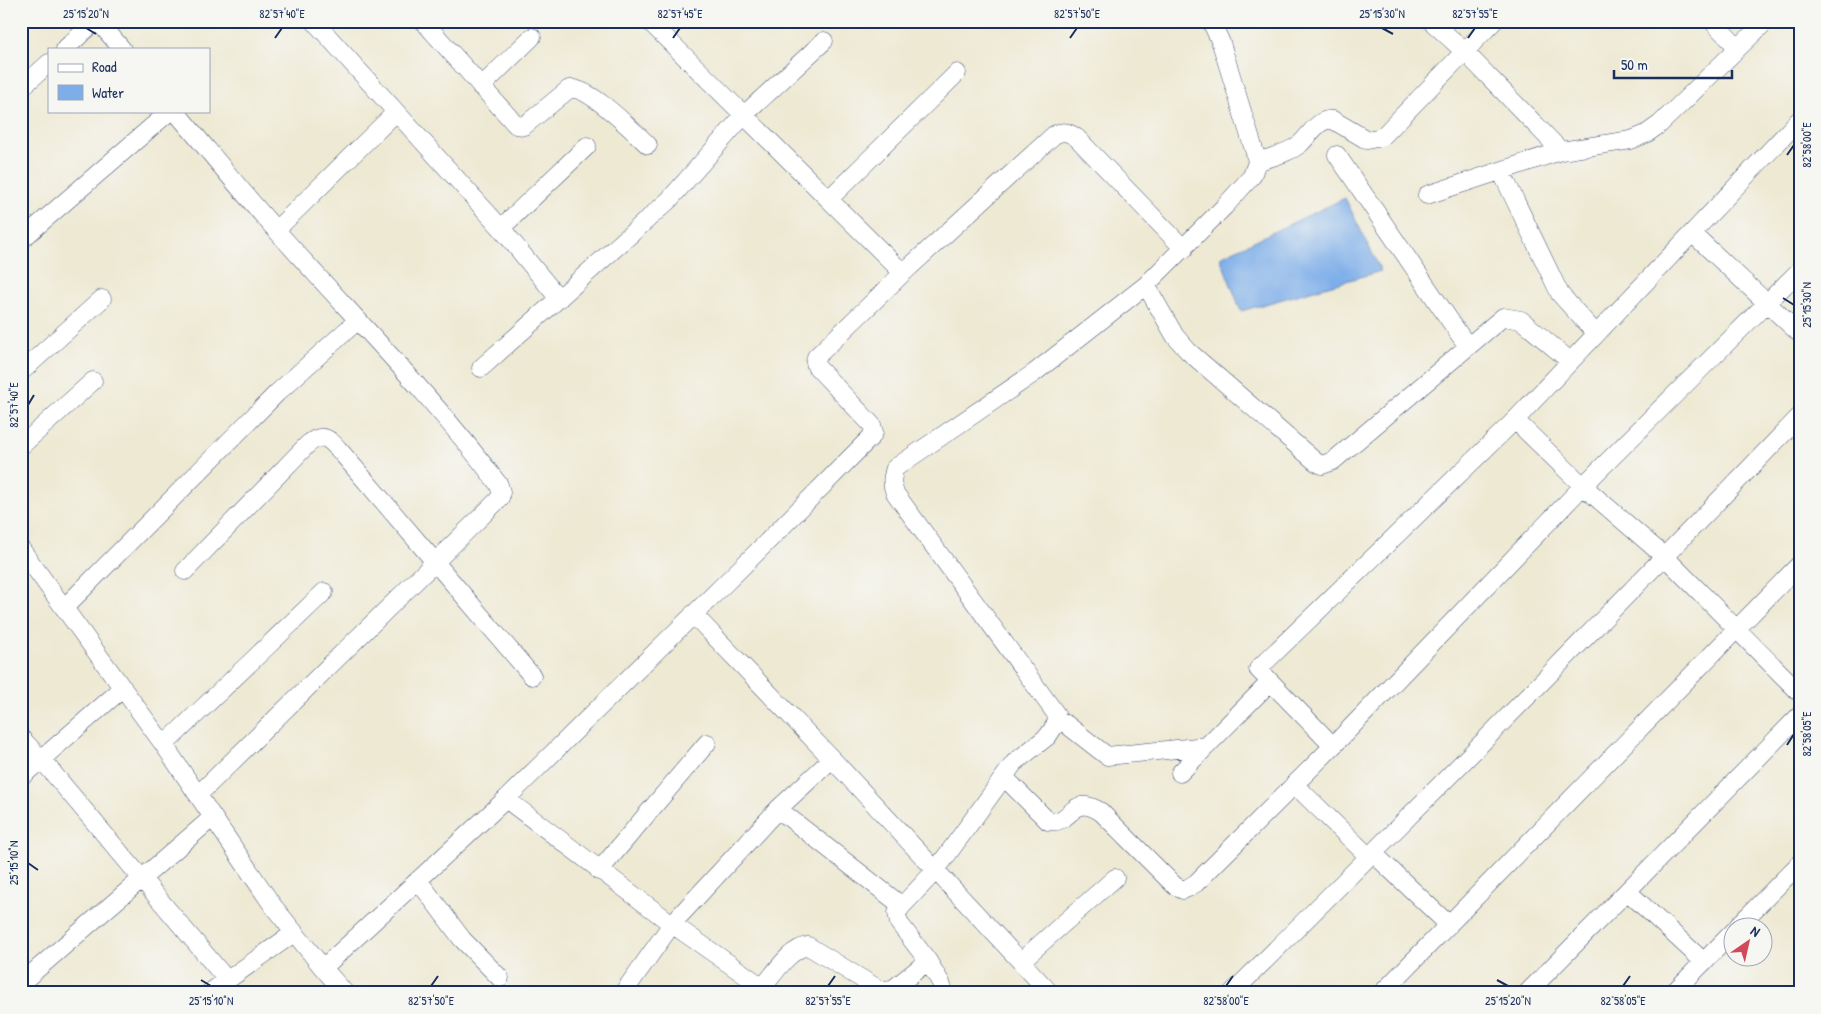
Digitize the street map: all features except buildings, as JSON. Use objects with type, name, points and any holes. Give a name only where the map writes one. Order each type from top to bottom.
[{"type":"street","points":[[65,48],[95,21]]},
{"type":"street","points":[[98,21],[121,48]]},
{"type":"street","points":[[314,21],[501,228],[559,299]]},
{"type":"street","points":[[423,21],[481,87],[513,122],[519,126],[524,126],[569,89],[578,89],[608,108],[648,145]]},
{"type":"street","points":[[649,21],[903,273]]},
{"type":"street","points":[[944,993],[941,983],[928,961],[899,923],[897,912],[936,870],[1014,763],[1048,736],[1057,722],[1056,714],[895,494],[892,486],[892,477],[896,468],[1034,373],[1146,285],[1184,249],[1252,176],[1256,162],[1221,43],[1211,21]]},
{"type":"street","points":[[1431,21],[1464,50],[1560,151]]},
{"type":"street","points":[[1256,162],[1292,149],[1301,143],[1321,122],[1327,119],[1333,120],[1367,140],[1382,137],[1494,21]]},
{"type":"street","points":[[1712,21],[1738,48]]},
{"type":"street","points":[[1428,195],[1560,151],[1631,140],[1646,134],[1660,124],[1766,21]]},
{"type":"street","points":[[481,87],[532,37]]},
{"type":"street","points":[[481,368],[670,200],[744,115],[824,40]]},
{"type":"street","points":[[21,88],[48,64]]},
{"type":"street","points":[[829,199],[957,73]]},
{"type":"street","points":[[21,240],[169,112]]},
{"type":"street","points":[[176,112],[276,230],[466,441],[499,485],[501,492],[500,498],[199,794]]},
{"type":"street","points":[[276,230],[396,112]]},
{"type":"street","points":[[1333,746],[1258,670],[1515,420],[1800,120]]},
{"type":"street","points":[[323,968],[506,799],[756,553],[874,432],[872,425],[816,366],[815,362],[820,352],[1054,135],[1061,132],[1070,133],[1077,138],[1184,249]]},
{"type":"street","points":[[501,228],[587,146]]},
{"type":"street","points":[[1337,155],[1468,347]]},
{"type":"street","points":[[1501,171],[1560,294],[1596,334]]},
{"type":"street","points":[[1692,233],[1800,334]]},
{"type":"street","points":[[1004,777],[1048,821],[1055,822],[1061,820],[1079,806],[1094,807],[1175,886],[1183,890],[1196,883],[1333,746],[1584,486],[1800,270]]},
{"type":"street","points":[[1146,285],[1175,336],[1188,351],[1316,462],[1322,464],[1333,461],[1504,317],[1521,320],[1570,361]]},
{"type":"street","points":[[21,372],[102,299]]},
{"type":"street","points":[[64,608],[277,393],[358,320]]},
{"type":"street","points":[[21,446],[93,381]]},
{"type":"street","points":[[1232,993],[1371,855],[1800,416]]},
{"type":"street","points":[[1515,420],[1584,486],[1664,557],[1800,693]]},
{"type":"street","points":[[185,571],[308,444],[316,438],[323,437],[330,440],[341,452],[532,676]]},
{"type":"street","points":[[21,549],[199,794],[268,898],[294,933],[345,993]]},
{"type":"street","points":[[1382,993],[1800,564]]},
{"type":"street","points":[[164,745],[324,592]]},
{"type":"street","points":[[693,614],[832,758],[1050,993]]},
{"type":"street","points":[[1180,773],[1270,682]]},
{"type":"street","points":[[21,777],[123,688]]},
{"type":"street","points":[[1527,993],[1800,716]]},
{"type":"street","points":[[1057,722],[1066,724],[1107,756],[1207,746]]},
{"type":"street","points":[[21,738],[42,760],[227,980]]},
{"type":"street","points":[[599,871],[707,743]]},
{"type":"street","points":[[623,993],[672,924],[778,809],[832,758]]},
{"type":"street","points":[[1294,784],[1449,924]]},
{"type":"street","points":[[506,799],[599,871],[767,990],[793,952],[801,947],[808,946],[880,990],[893,989],[928,961]]},
{"type":"street","points":[[778,809],[902,906]]},
{"type":"street","points":[[21,983],[213,817]]},
{"type":"street","points":[[1748,916],[1800,863]]},
{"type":"street","points":[[1020,961],[1115,878]]},
{"type":"street","points":[[418,880],[462,939],[500,978]]},
{"type":"street","points":[[1628,891],[1704,962]]},
{"type":"street","points":[[209,993],[294,933]]},
{"type":"street","points":[[1673,993],[1724,941]]},
{"type":"water","points":[[1345,198],[1381,271],[1241,311],[1220,257]]}]
